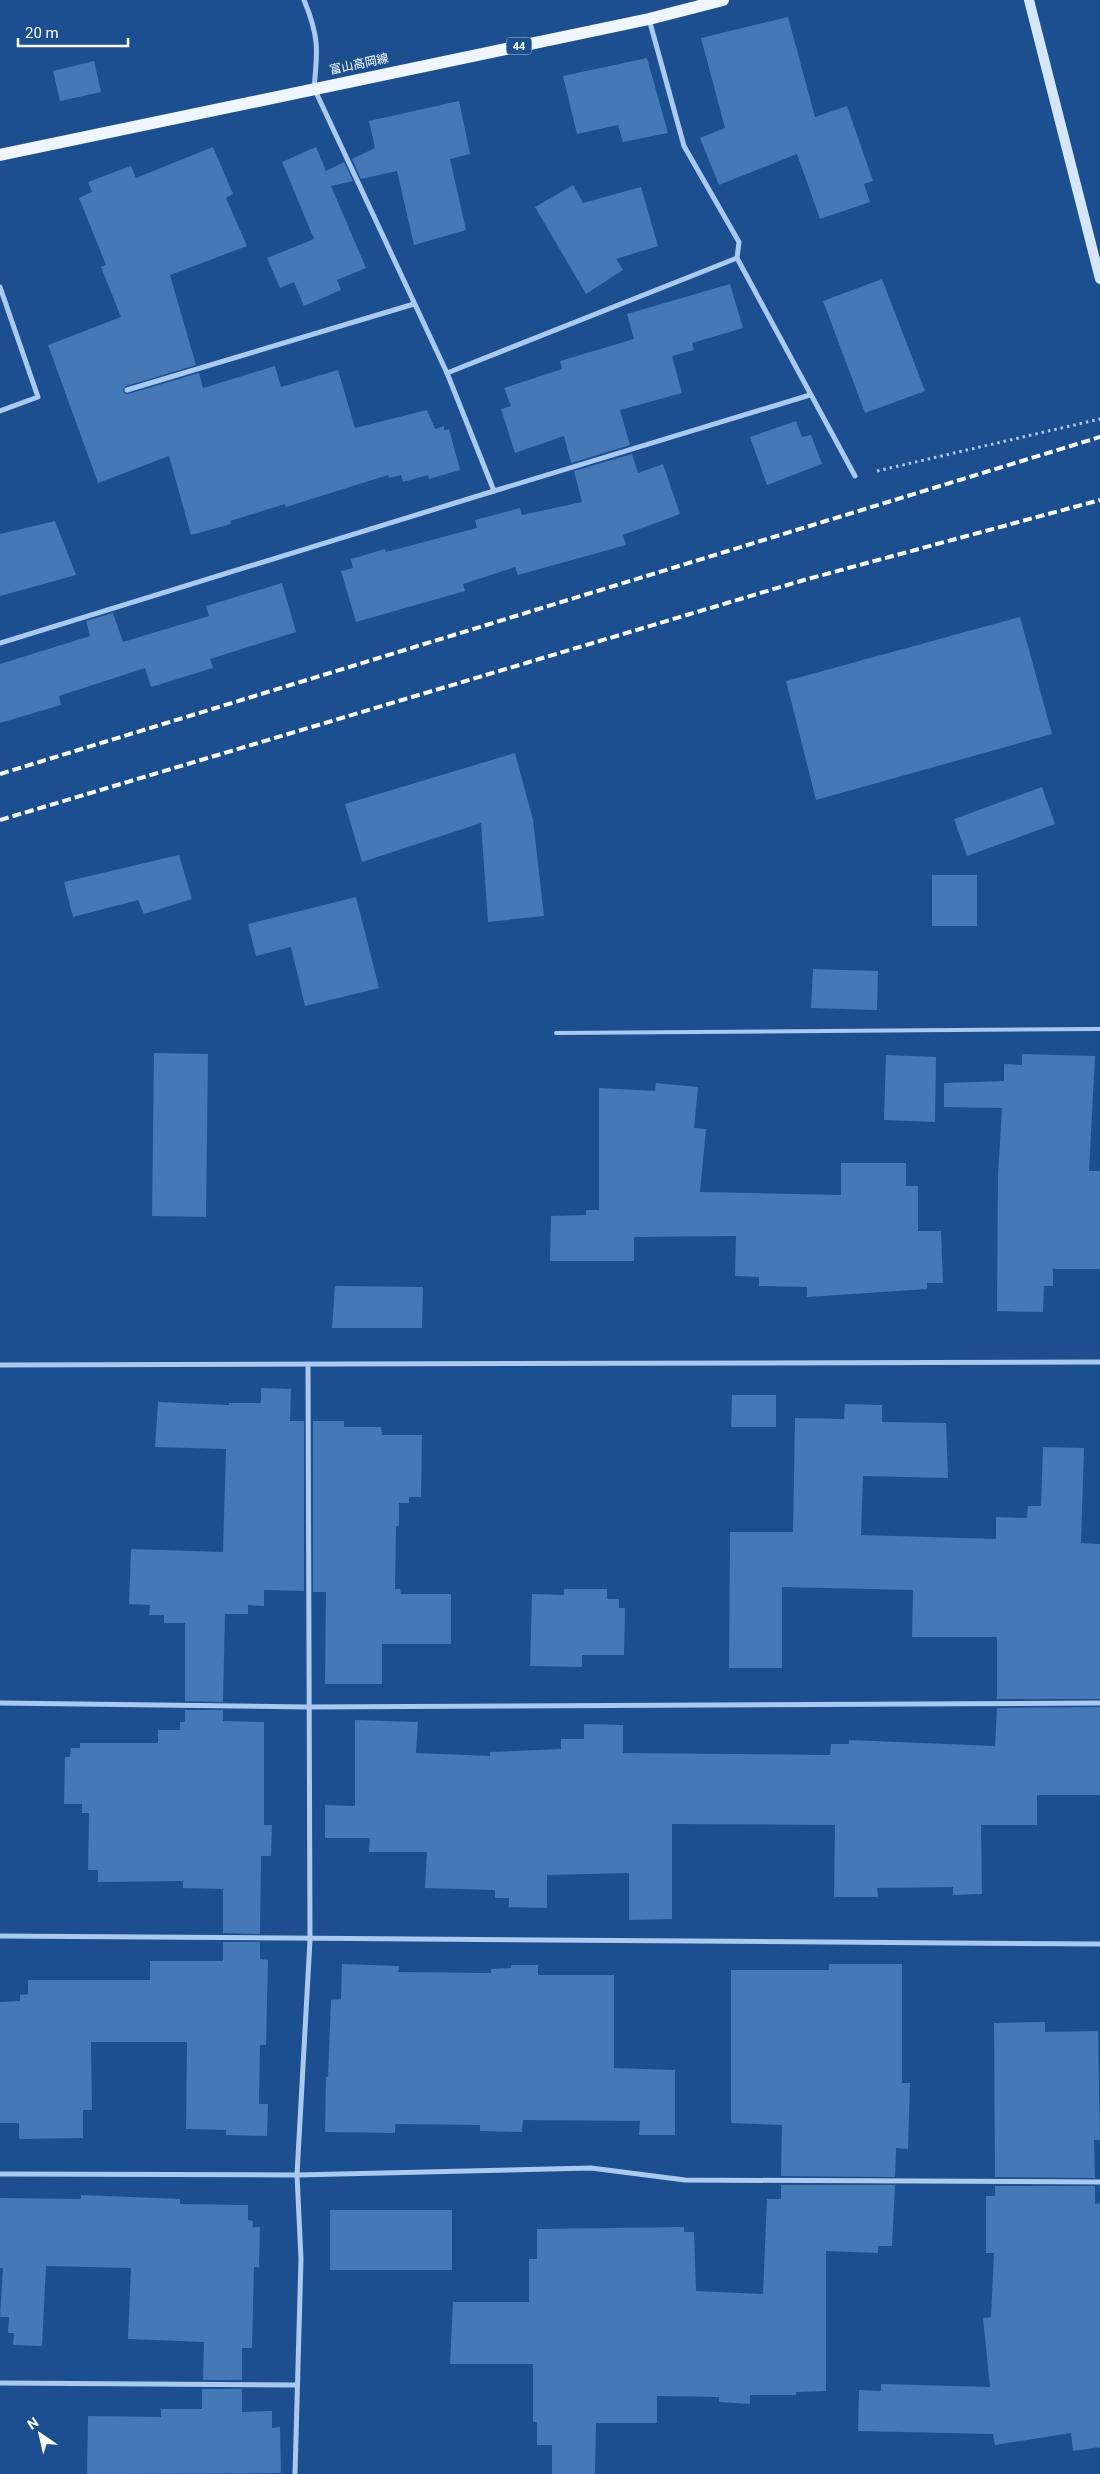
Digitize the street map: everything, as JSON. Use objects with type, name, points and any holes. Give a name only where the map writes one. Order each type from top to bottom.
[{"type":"main road","name":"富山高岡線","points":[[0,155],[157,124],[314,88],[649,19],[723,0]]},
{"type":"street","points":[[304,0],[315,27],[317,55],[314,88],[446,373],[494,491]]},
{"type":"street","points":[[1030,0],[1100,279]]},
{"type":"street","points":[[649,19],[684,146],[738,242],[737,258],[855,476]]},
{"type":"street","points":[[446,373],[737,258]]},
{"type":"street","points":[[0,287],[38,397],[0,411]]},
{"type":"street","points":[[127,390],[414,304]]},
{"type":"street","points":[[0,643],[810,396]]},
{"type":"street","points":[[0,1365],[1100,1362]]},
{"type":"street","points":[[295,2474],[301,2259],[297,2174],[310,1940],[308,1364]]},
{"type":"street","points":[[0,1703],[308,1707],[1100,1703]]},
{"type":"street","points":[[0,1936],[310,1940],[1100,1944]]},
{"type":"street","points":[[0,2174],[297,2174],[591,2168],[685,2180],[1100,2182]]},
{"type":"street","points":[[0,2383],[296,2385]]},
{"type":"lane","points":[[556,1033],[1100,1029]]},
{"type":"path","points":[[855,476],[1100,419]]},
{"type":"building","points":[[788,17],[815,117],[847,106],[873,181],[864,184],[870,202],[820,219],[797,154],[719,185],[700,138],[725,128],[701,38]]},
{"type":"building","points":[[647,58],[668,133],[623,142],[618,125],[577,134],[563,76]]},
{"type":"building","points":[[94,61],[101,92],[60,101],[53,71]]},
{"type":"building","points":[[459,101],[470,154],[450,159],[466,230],[414,245],[397,171],[361,179],[352,159],[375,148],[369,121]]},
{"type":"building","points":[[213,147],[233,194],[226,198],[247,246],[170,275],[196,365],[126,386],[123,389],[124,393],[128,394],[199,373],[203,388],[275,366],[281,387],[338,370],[355,428],[427,410],[435,429],[444,426],[444,430],[449,429],[460,470],[429,479],[428,475],[403,482],[401,475],[389,478],[388,475],[286,507],[285,504],[230,521],[231,524],[191,535],[169,456],[98,483],[48,345],[121,317],[101,267],[106,265],[79,198],[92,192],[88,182],[131,166],[136,178]]},
{"type":"building","points":[[316,147],[326,171],[344,162],[353,181],[331,186],[366,268],[337,280],[341,290],[304,306],[294,282],[280,288],[267,258],[314,239],[282,162]]},
{"type":"building","points":[[573,185],[583,203],[641,187],[658,246],[616,259],[623,270],[586,294],[535,207]]},
{"type":"building","points":[[882,279],[925,391],[865,413],[823,301]]},
{"type":"building","points":[[730,284],[743,328],[692,343],[694,350],[672,356],[682,393],[620,410],[630,445],[571,463],[564,436],[515,453],[501,409],[511,406],[504,388],[562,369],[560,361],[634,339],[627,314]]},
{"type":"building","points":[[796,421],[802,437],[811,435],[822,464],[767,485],[750,437]]},
{"type":"building","points":[[632,454],[638,473],[663,464],[680,514],[623,535],[626,545],[518,575],[515,567],[463,584],[465,591],[356,622],[341,571],[353,568],[351,559],[385,549],[386,552],[477,528],[475,520],[520,508],[522,515],[582,502],[574,471]]},
{"type":"building","points":[[55,521],[76,575],[0,596],[0,534]]},
{"type":"building","points":[[282,583],[296,632],[210,659],[213,668],[151,687],[145,668],[59,696],[61,705],[0,723],[0,664],[90,636],[86,621],[113,613],[123,642],[209,616],[206,606]]},
{"type":"building","points":[[1020,617],[1052,734],[816,800],[786,681]]},
{"type":"building","points":[[515,753],[533,820],[544,916],[488,922],[481,823],[362,862],[345,804]]},
{"type":"building","points":[[1042,787],[1055,824],[967,856],[954,819]]},
{"type":"building","points":[[179,855],[192,899],[144,914],[138,900],[73,917],[64,882]]},
{"type":"building","points":[[932,875],[977,875],[977,926],[932,926]]},
{"type":"building","points":[[356,897],[379,988],[305,1006],[291,947],[256,956],[248,924]]},
{"type":"building","points":[[813,969],[878,971],[877,1010],[811,1008]]},
{"type":"building","points":[[154,1053],[208,1054],[206,1217],[152,1216]]},
{"type":"building","points":[[1022,1054],[1095,1056],[1089,1171],[1100,1171],[1100,1269],[1053,1269],[1053,1286],[1044,1286],[1043,1312],[997,1311],[998,1175],[1002,1108],[944,1107],[944,1083],[1004,1081],[1004,1064],[1022,1065]]},
{"type":"building","points":[[886,1055],[936,1057],[935,1122],[884,1120]]},
{"type":"building","points":[[656,1083],[698,1087],[694,1128],[706,1129],[700,1192],[841,1195],[841,1163],[906,1163],[906,1186],[918,1186],[918,1231],[941,1231],[943,1283],[927,1283],[927,1289],[807,1297],[807,1287],[759,1286],[759,1277],[735,1276],[736,1236],[634,1237],[634,1261],[550,1261],[551,1216],[586,1215],[586,1210],[599,1210],[599,1088],[655,1091]]},
{"type":"building","points":[[335,1286],[423,1287],[422,1328],[332,1328]]},
{"type":"building","points":[[261,1388],[291,1389],[290,1421],[304,1421],[304,1591],[264,1590],[264,1606],[248,1605],[248,1614],[225,1614],[223,1702],[185,1701],[185,1623],[164,1623],[164,1615],[149,1615],[150,1605],[129,1604],[131,1549],[223,1552],[226,1449],[155,1447],[158,1402],[229,1405],[229,1403],[261,1403]]},
{"type":"building","points":[[732,1395],[776,1395],[776,1427],[731,1427]]},
{"type":"building","points":[[845,1404],[882,1405],[882,1422],[946,1423],[948,1478],[863,1476],[861,1535],[996,1539],[996,1517],[1027,1518],[1028,1506],[1041,1506],[1043,1447],[1084,1448],[1081,1543],[1100,1544],[1100,1699],[997,1699],[997,1637],[912,1637],[913,1590],[782,1587],[782,1668],[729,1668],[730,1532],[793,1532],[795,1418],[844,1419]]},
{"type":"building","points":[[313,1421],[344,1421],[344,1427],[381,1427],[382,1435],[422,1435],[421,1497],[409,1497],[409,1503],[399,1503],[399,1526],[396,1526],[395,1589],[400,1589],[401,1594],[451,1594],[451,1644],[382,1644],[382,1684],[325,1684],[326,1592],[313,1592]]},
{"type":"building","points":[[564,1589],[607,1589],[607,1599],[619,1599],[619,1608],[625,1608],[624,1655],[582,1655],[582,1667],[530,1666],[532,1594],[564,1595]]},
{"type":"building","points":[[1100,1707],[1100,1795],[1037,1795],[1037,1825],[981,1825],[982,1894],[953,1895],[953,1887],[877,1888],[878,1897],[834,1897],[835,1825],[672,1824],[672,1919],[629,1920],[629,1873],[547,1875],[547,1908],[509,1907],[509,1898],[495,1898],[495,1890],[425,1888],[427,1852],[369,1852],[370,1838],[325,1838],[325,1805],[355,1806],[355,1720],[418,1722],[416,1753],[490,1756],[490,1752],[561,1749],[561,1739],[584,1739],[584,1724],[623,1725],[623,1753],[830,1755],[831,1744],[849,1744],[849,1740],[995,1746],[997,1708]]},
{"type":"building","points":[[185,1710],[223,1710],[223,1721],[264,1722],[264,1825],[272,1825],[271,1856],[261,1856],[260,1934],[223,1933],[223,1889],[183,1888],[183,1881],[98,1882],[98,1870],[88,1870],[89,1813],[82,1813],[82,1804],[64,1804],[65,1757],[70,1757],[71,1748],[80,1748],[80,1743],[158,1743],[158,1730],[180,1730],[180,1722],[185,1722]]},
{"type":"building","points":[[223,1942],[260,1942],[260,1959],[268,1960],[266,2045],[260,2045],[259,2104],[268,2104],[267,2136],[226,2135],[226,2130],[186,2129],[187,2042],[91,2042],[92,2110],[83,2110],[83,2138],[19,2139],[19,2123],[0,2123],[0,2002],[20,2001],[20,1995],[28,1994],[28,1980],[150,1980],[150,1961],[223,1961]]},
{"type":"building","points":[[342,1964],[399,1966],[398,1972],[491,1973],[491,1969],[511,1968],[511,1965],[538,1965],[538,1975],[614,1975],[614,2068],[675,2070],[675,2135],[639,2135],[640,2121],[523,2120],[522,2132],[480,2131],[480,2125],[395,2124],[395,2133],[325,2132],[331,2000],[341,1999]]},
{"type":"building","points":[[829,1964],[902,1964],[902,2083],[910,2083],[908,2149],[896,2148],[895,2177],[781,2176],[782,2125],[731,2123],[731,1970],[829,1970]]},
{"type":"building","points":[[1045,2022],[1045,2032],[1098,2031],[1100,2140],[1094,2140],[1095,2178],[995,2177],[994,2023]]},
{"type":"building","points":[[781,2185],[895,2185],[892,2246],[878,2246],[878,2253],[826,2251],[826,2391],[796,2392],[796,2395],[750,2395],[750,2404],[719,2402],[719,2397],[657,2396],[657,2423],[596,2423],[595,2474],[552,2474],[552,2445],[537,2445],[537,2422],[533,2422],[533,2364],[450,2364],[453,2302],[529,2302],[529,2259],[537,2259],[537,2229],[684,2227],[684,2232],[694,2232],[696,2291],[763,2294],[767,2199],[781,2199]]},
{"type":"building","points":[[995,2186],[1095,2186],[1095,2204],[1100,2203],[1100,2447],[1073,2451],[1071,2433],[995,2445],[993,2434],[858,2431],[859,2390],[881,2391],[881,2384],[990,2387],[983,2318],[991,2317],[994,2253],[986,2253],[986,2196],[995,2196]]},
{"type":"building","points":[[81,2195],[180,2199],[180,2204],[248,2205],[248,2220],[253,2221],[253,2227],[260,2227],[259,2267],[254,2267],[252,2348],[242,2348],[242,2380],[203,2380],[204,2342],[128,2339],[131,2268],[46,2266],[42,2346],[13,2345],[14,2333],[8,2333],[9,2317],[0,2317],[3,2268],[0,2268],[0,2198],[81,2199]]},
{"type":"building","points":[[330,2210],[452,2210],[452,2270],[330,2270]]},
{"type":"building","points":[[202,2389],[242,2389],[242,2412],[272,2411],[272,2428],[280,2427],[281,2473],[87,2474],[88,2416],[161,2417],[161,2409],[202,2409]]},
{"type":"railway","points":[[0,774],[1100,437]]},
{"type":"railway","points":[[0,820],[804,580],[1100,500]]}]
